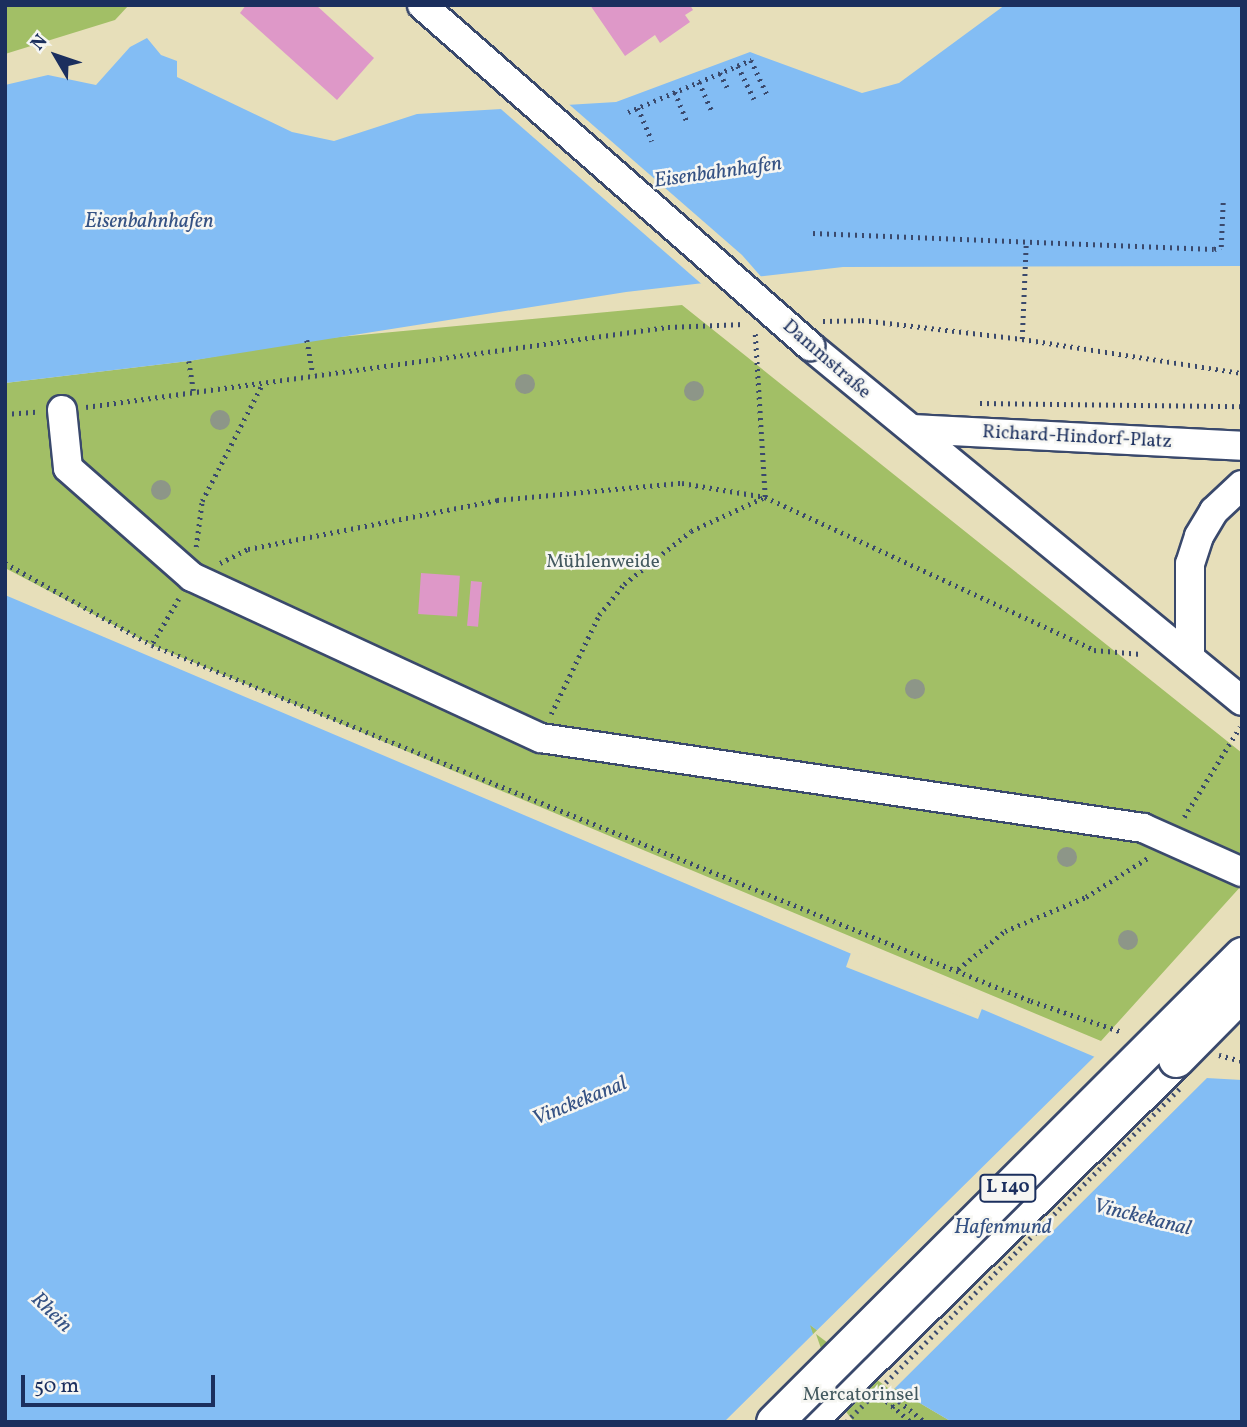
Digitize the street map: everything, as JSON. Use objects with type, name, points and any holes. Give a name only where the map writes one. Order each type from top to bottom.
[{"type":"main road","name":"L 140","points":[[774,1422],[1242,955]]},
{"type":"main road","name":"L 140","points":[[806,1422],[1242,992]]},
{"type":"street","name":"Dammstraße","points":[[422,5],[809,334],[912,429],[1242,701]]},
{"type":"street","points":[[62,410],[68,468],[192,577],[541,738],[1143,828],[1242,872]]},
{"type":"street","name":"Richard-Hindorf-Platz","points":[[912,429],[1242,446]]},
{"type":"street","points":[[1190,657],[1190,564],[1199,536],[1214,511],[1242,485]]},
{"type":"path","points":[[628,112],[751,60],[766,94]]},
{"type":"path","points":[[738,66],[754,99]]},
{"type":"path","points":[[720,73],[729,91]]},
{"type":"path","points":[[699,82],[712,111]]},
{"type":"path","points":[[674,92],[687,121]]},
{"type":"path","points":[[638,108],[652,141]]},
{"type":"path","points":[[813,233],[1214,249],[1221,247],[1223,201]]},
{"type":"path","points":[[1022,339],[1026,242]]},
{"type":"path","points":[[809,334],[862,320],[1022,339],[1242,373]]},
{"type":"path","points":[[5,414],[62,410],[194,391],[262,385],[313,374],[668,327],[754,324],[765,497]]},
{"type":"path","points":[[307,340],[313,374]]},
{"type":"path","points":[[189,361],[194,391]]},
{"type":"path","points":[[152,645],[192,577],[202,501],[262,385]]},
{"type":"path","points":[[970,403],[1242,406]]},
{"type":"path","points":[[192,577],[248,549],[497,500],[682,482],[765,497],[1094,650],[1190,657]]},
{"type":"path","points":[[541,738],[584,644],[624,584],[691,531],[765,497]]},
{"type":"path","points":[[5,564],[152,645],[873,933],[1031,1001],[1129,1034]]},
{"type":"path","points":[[958,969],[1005,931],[1129,874],[1171,839],[1242,724]]},
{"type":"path","points":[[857,937],[860,929]]},
{"type":"path","points":[[869,942],[873,933]]},
{"type":"path","points":[[1212,1056],[1222,1046]]},
{"type":"path","points":[[1204,1052],[1242,1061]]},
{"type":"path","points":[[846,1422],[1182,1086]]},
{"type":"path","points":[[856,1372],[911,1422]]},
{"type":"path","points":[[892,1407],[899,1401],[925,1422]]},
{"type":"green space","points":[[5,5],[129,5],[115,20],[5,54]]},
{"type":"green space","name":"Mühlenweide","points":[[682,305],[1242,753],[1242,885],[1101,1041],[152,645],[5,568],[5,383],[189,361],[307,340]]},
{"type":"green space","name":"Mercatorinsel","points":[[809,1324],[889,1385],[952,1422],[850,1422],[837,1406]]},
{"type":"water","name":"Eisenbahnhafen","points":[[1005,5],[1242,5],[1242,266],[843,267],[626,292],[189,361],[5,383],[5,85],[48,75],[96,85],[130,47],[147,38],[161,55],[177,61],[177,77],[292,132],[334,141],[417,114],[616,102],[750,52],[862,93],[899,83]]},
{"type":"water","points":[[5,595],[1135,1074],[1242,1080],[1242,1422],[952,1422],[889,1385],[810,1325],[837,1406],[850,1422],[5,1422]]},
{"type":"pier","points":[[564,100],[742,255],[764,280],[705,287],[494,103]]},
{"type":"pier","points":[[852,950],[983,1006],[978,1019],[846,967]]},
{"type":"pier","points":[[1097,1054],[1136,1071],[1210,1075],[892,1391],[816,1334],[840,1404],[854,1422],[724,1422]]},
{"type":"building","points":[[246,5],[316,5],[374,58],[337,100],[240,13]]},
{"type":"building","points":[[590,5],[690,5],[693,10],[685,15],[690,22],[660,43],[655,35],[625,56]]},
{"type":"building","points":[[421,573],[460,576],[457,617],[418,614]]},
{"type":"building","points":[[471,581],[482,582],[478,627],[467,626]]},
{"type":"water label","name":"Vinckekanal","points":[[580,1102]]},
{"type":"water label","name":"Vinckekanal","points":[[1142,1218]]},
{"type":"water label","name":"Hafenmund","points":[[1003,1228]]},
{"type":"water label","name":"Rhein","points":[[51,1313]]}]
